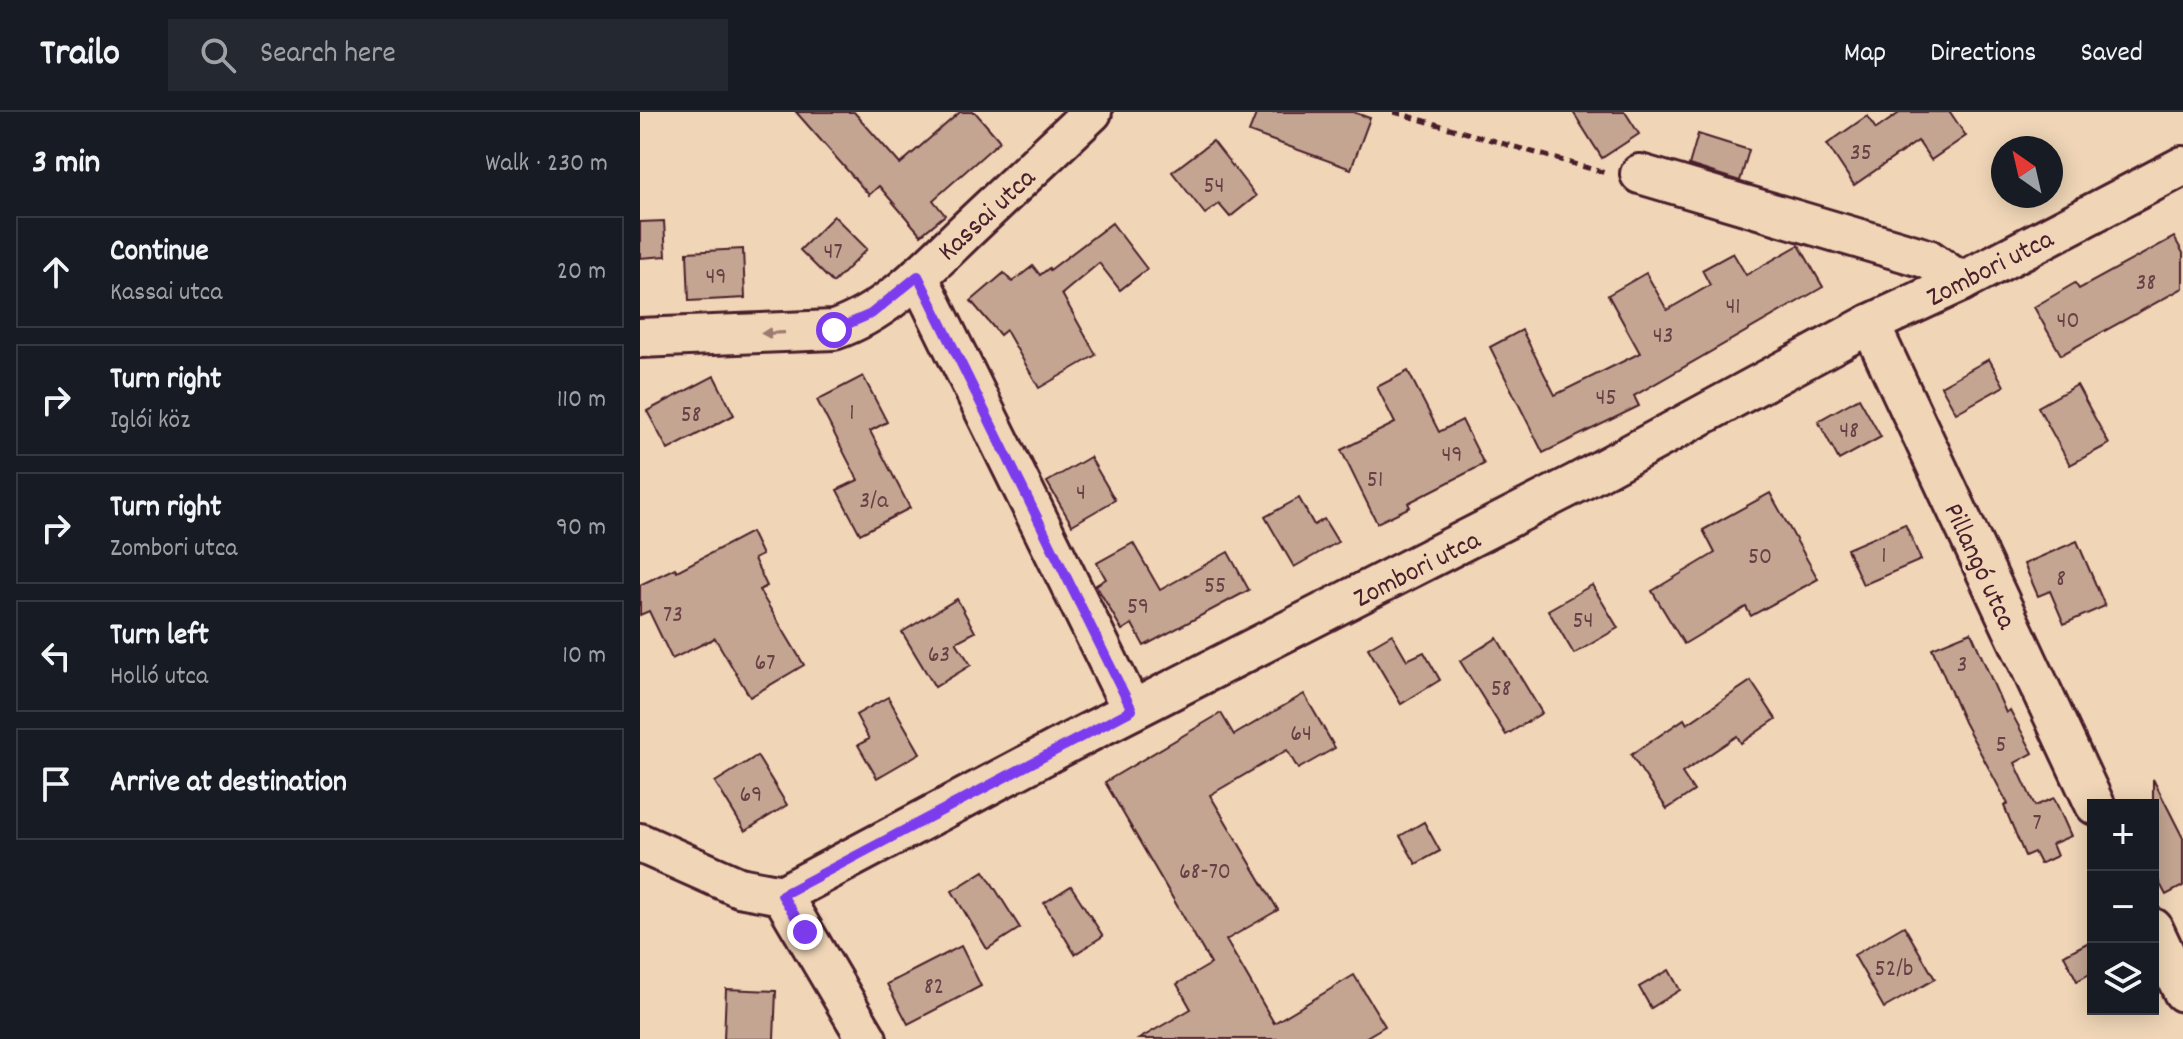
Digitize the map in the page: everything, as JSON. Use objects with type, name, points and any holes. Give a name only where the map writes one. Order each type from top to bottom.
[{"type":"street","name":"Kassai utca","points":[[640,338],[834,330],[871,314],[918,276],[1092,112]]},
{"type":"street","points":[[1640,174],[1928,259],[1961,282]]},
{"type":"street","name":"Zombori utca","points":[[782,895],[1132,710],[1577,483],[1870,324],[2179,178]]},
{"type":"street","points":[[918,276],[1132,710]]},
{"type":"street","name":"Pillangó utca","points":[[1870,324],[2092,799]]},
{"type":"street","points":[[640,843],[739,887],[782,895],[867,1039]]},
{"type":"street","points":[[2159,941],[2183,992]]},
{"type":"path","points":[[1394,112],[1623,178],[1640,174]]},
{"type":"building","points":[[796,112],[854,112],[900,164],[960,112],[975,112],[1000,141],[933,200],[945,215],[921,235],[879,186],[869,195]]},
{"type":"building","points":[[1257,112],[1353,112],[1370,118],[1351,169],[1249,132]]},
{"type":"building","points":[[1573,112],[1625,112],[1639,134],[1602,158]]},
{"type":"building","points":[[1901,112],[1950,112],[1966,136],[1931,160],[1918,141],[1854,185],[1827,144],[1867,116],[1876,129]]},
{"type":"building","points":[[1698,134],[1749,150],[1740,181],[1689,165]]},
{"type":"building","points":[[1213,141],[1256,196],[1230,217],[1219,204],[1205,214],[1172,172]]},
{"type":"building","points":[[834,216],[867,249],[833,283],[800,250]]},
{"type":"building","points":[[664,221],[666,256],[640,258],[640,222]]},
{"type":"building","points":[[1112,223],[1147,269],[1120,290],[1099,263],[1062,294],[1096,355],[1039,388],[1006,330],[1000,335],[971,301],[1004,273],[1012,282],[1033,266],[1040,275],[1050,270]]},
{"type":"building","points":[[2174,237],[2183,253],[2183,288],[2061,355],[2034,307],[2075,283],[2079,289]]},
{"type":"building","points":[[1799,245],[1823,287],[1634,396],[1639,406],[1543,453],[1490,347],[1522,330],[1555,395],[1640,353],[1608,295],[1646,273],[1667,310],[1710,285],[1702,270],[1733,253],[1746,275]]},
{"type":"building","points":[[743,249],[745,298],[689,301],[687,252]]},
{"type":"building","points":[[1989,359],[2004,386],[1956,413],[1941,386]]},
{"type":"building","points":[[1408,371],[1439,432],[1462,420],[1484,464],[1408,503],[1410,507],[1377,523],[1341,450],[1395,423],[1377,387]]},
{"type":"building","points":[[714,376],[734,415],[668,450],[647,411]]},
{"type":"building","points":[[863,376],[887,422],[870,431],[910,508],[860,534],[837,490],[858,480],[817,400]]},
{"type":"building","points":[[2077,385],[2109,444],[2070,465],[2038,407]]},
{"type":"building","points":[[1859,398],[1881,437],[1839,460],[1818,421]]},
{"type":"building","points":[[1090,457],[1115,500],[1072,525],[1047,482]]},
{"type":"building","points":[[1770,493],[1818,579],[1751,616],[1746,607],[1684,644],[1652,591],[1715,553],[1703,530]]},
{"type":"building","points":[[1299,498],[1314,525],[1324,519],[1338,542],[1294,567],[1265,517]]},
{"type":"building","points":[[1905,524],[1921,560],[1863,585],[1847,549]]},
{"type":"building","points":[[751,532],[762,555],[754,559],[767,586],[759,590],[804,665],[750,697],[715,638],[672,659],[649,611],[640,615],[640,585],[675,568],[677,571]]},
{"type":"building","points":[[2077,541],[2105,606],[2064,624],[2050,591],[2038,596],[2024,564]]},
{"type":"building","points":[[1133,543],[1160,590],[1228,552],[1249,590],[1144,646],[1132,624],[1122,630],[1096,585],[1106,579],[1097,563]]},
{"type":"building","points":[[1592,585],[1618,628],[1574,654],[1548,610]]},
{"type":"building","points":[[957,599],[975,632],[956,642],[971,665],[935,687],[902,632]]},
{"type":"building","points":[[1971,632],[2006,713],[2010,710],[2033,753],[2015,763],[2035,806],[2054,798],[2071,836],[2052,844],[2057,856],[2040,864],[2034,852],[2025,856],[2004,806],[2008,804],[1964,722],[1932,648]]},
{"type":"building","points":[[1392,634],[1407,660],[1424,652],[1440,680],[1401,704],[1368,648]]},
{"type":"building","points":[[1497,638],[1542,713],[1506,735],[1460,661]]},
{"type":"building","points":[[1751,681],[1776,719],[1741,743],[1737,736],[1682,773],[1694,791],[1667,809],[1631,755],[1684,719],[1687,724]]},
{"type":"building","points":[[1304,694],[1335,748],[1298,769],[1287,750],[1210,795],[1278,910],[1226,940],[1274,1023],[1354,975],[1385,1026],[1363,1039],[1139,1039],[1191,1009],[1177,984],[1211,964],[1105,782],[1221,713],[1234,735]]},
{"type":"building","points":[[888,697],[920,753],[877,778],[858,745],[869,739],[856,715]]},
{"type":"building","points":[[757,756],[787,805],[745,831],[715,782]]},
{"type":"building","points":[[2153,779],[2183,838],[2183,886],[2166,895],[2159,882],[2159,799],[2153,799]]},
{"type":"building","points":[[1424,822],[1440,851],[1416,864],[1400,836]]},
{"type":"building","points":[[984,871],[1020,928],[987,949],[952,891]]},
{"type":"building","points":[[1071,886],[1103,936],[1075,954],[1044,903]]},
{"type":"building","points":[[1904,926],[1935,979],[1884,1008],[1854,955]]},
{"type":"building","points":[[2087,943],[2087,975],[2077,981],[2064,955]]},
{"type":"building","points":[[961,946],[981,986],[908,1024],[887,984]]},
{"type":"building","points":[[1669,970],[1680,990],[1651,1008],[1639,987]]},
{"type":"building","points":[[726,989],[776,991],[774,1039],[724,1039]]},
{"type":"route","points":[[805,932],[782,895],[1132,710],[918,276],[871,314],[834,330]]}]
